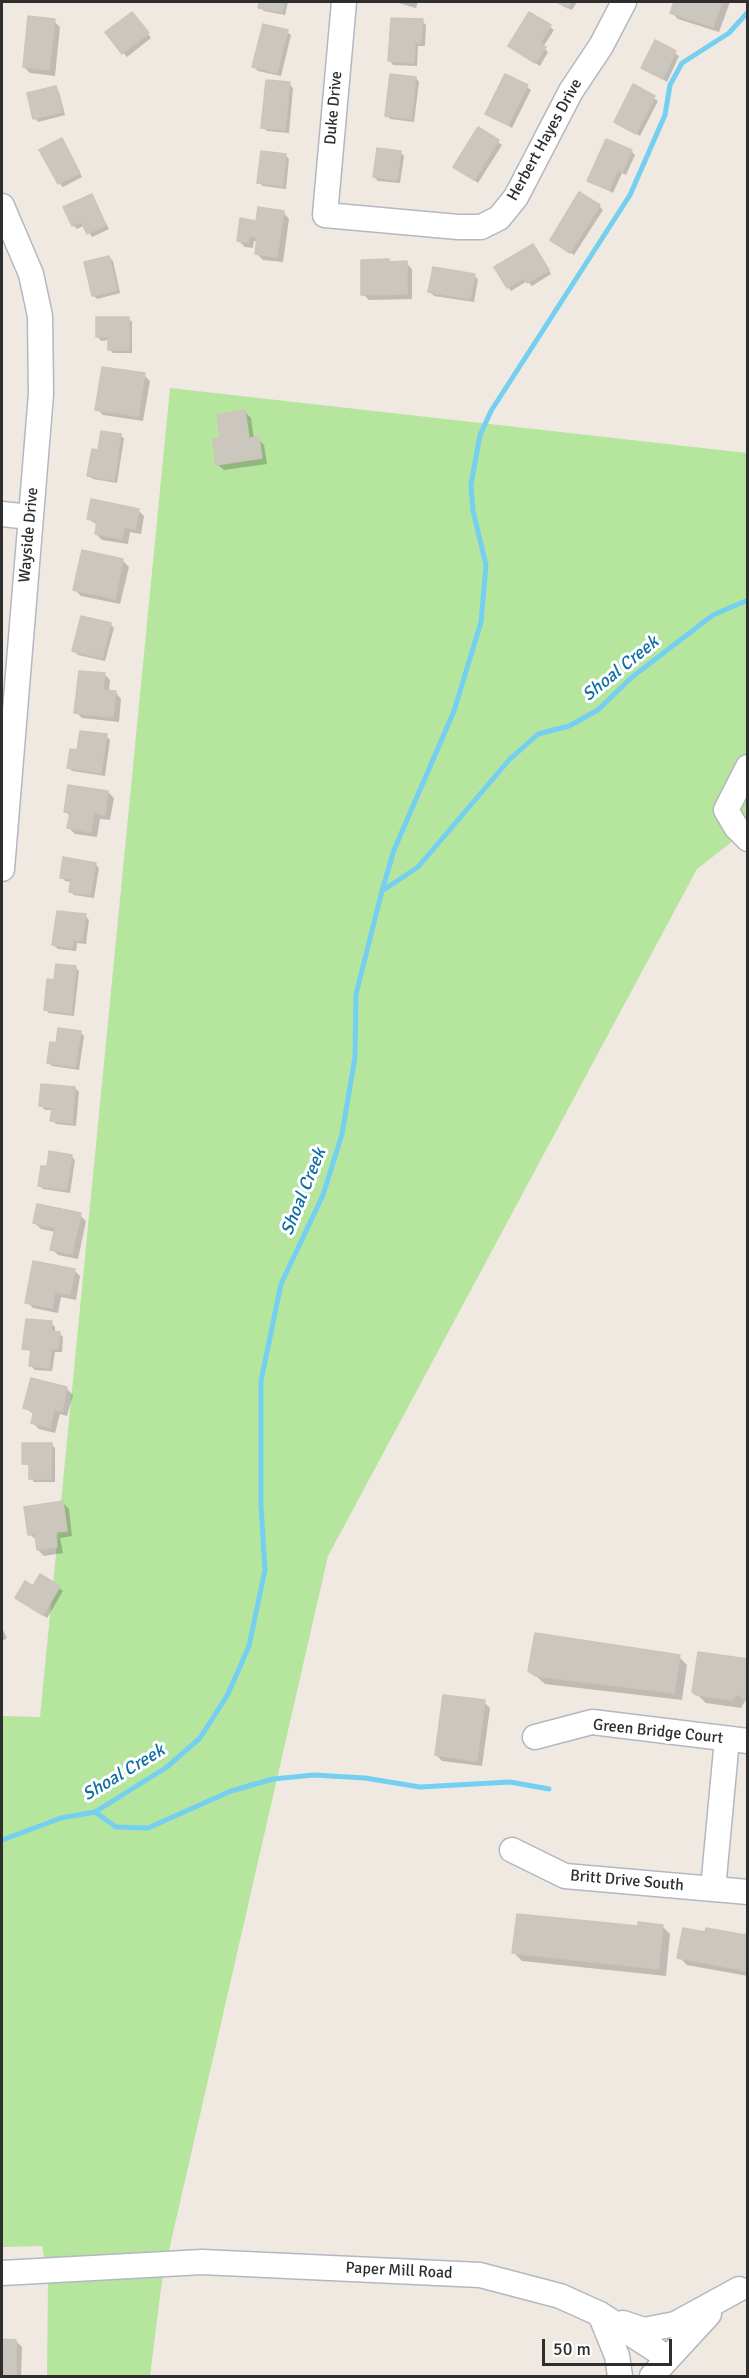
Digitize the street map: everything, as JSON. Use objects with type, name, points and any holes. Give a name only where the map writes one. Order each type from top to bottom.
[{"type":"street","name":"Duke Drive","points":[[325,215],[344,2]]},
{"type":"street","name":"Herbert Hayes Drive","points":[[325,215],[458,227],[481,227],[500,218],[516,197],[566,100],[601,46],[624,2]]},
{"type":"street","name":"Wayside Drive","points":[[2,206],[31,274],[40,316],[41,394],[4,812],[2,869]]},
{"type":"street","points":[[2,514],[30,516]]},
{"type":"street","points":[[747,767],[726,810],[736,827],[747,838]]},
{"type":"street","name":"Green Bridge Court","points":[[535,1737],[592,1722],[737,1740]]},
{"type":"street","points":[[713,1889],[737,1740]]},
{"type":"street","name":"Britt Drive South","points":[[512,1850],[565,1876],[747,1892]]},
{"type":"street","name":"Paper Mill Road","points":[[2,2273],[202,2262],[480,2275],[560,2296],[600,2314],[660,2367],[702,2320],[743,2287]]},
{"type":"street","points":[[600,2314],[644,2330],[675,2324],[743,2287]]},
{"type":"street","points":[[600,2314],[617,2356],[620,2376]]},
{"type":"green space","points":[[170,388],[747,453],[747,830],[697,869],[328,1556],[162,2281],[150,2376],[47,2376],[48,2279],[42,2246],[2,2247],[2,1716],[40,1717]]},
{"type":"building","points":[[259,2],[284,2],[282,12],[258,8]]},
{"type":"building","points":[[557,2],[571,2],[568,8]]},
{"type":"building","points":[[674,2],[722,2],[713,27],[670,13]]},
{"type":"building","points":[[132,12],[149,33],[122,54],[105,32]]},
{"type":"building","points":[[529,12],[551,25],[540,43],[546,47],[535,63],[508,46]]},
{"type":"building","points":[[28,16],[55,19],[49,70],[23,67]]},
{"type":"building","points":[[391,18],[423,19],[421,43],[415,43],[414,63],[388,61]]},
{"type":"building","points":[[263,24],[288,30],[277,73],[252,67]]},
{"type":"building","points":[[655,40],[676,51],[663,79],[641,68]]},
{"type":"building","points":[[390,74],[416,77],[411,119],[385,116]]},
{"type":"building","points":[[505,74],[528,85],[508,125],[485,114]]},
{"type":"building","points":[[266,80],[290,82],[285,130],[261,128]]},
{"type":"building","points":[[633,84],[655,96],[636,134],[614,122]]},
{"type":"building","points":[[56,86],[62,112],[33,119],[27,93]]},
{"type":"building","points":[[478,127],[499,140],[474,180],[453,167]]},
{"type":"building","points":[[62,138],[80,173],[58,184],[39,150]]},
{"type":"building","points":[[606,139],[632,150],[622,172],[618,170],[609,190],[587,181]]},
{"type":"building","points":[[377,148],[401,151],[397,180],[373,177]]},
{"type":"building","points":[[261,151],[286,154],[283,186],[257,183]]},
{"type":"building","points":[[579,192],[600,205],[570,253],[550,240]]},
{"type":"building","points":[[92,194],[106,225],[87,234],[81,222],[72,226],[63,207]]},
{"type":"building","points":[[258,207],[284,211],[277,257],[255,254],[257,237],[249,236],[248,243],[237,241],[240,218],[256,221]]},
{"type":"building","points":[[533,244],[549,270],[527,283],[524,278],[507,288],[494,267]]},
{"type":"building","points":[[109,256],[117,290],[92,296],[84,262]]},
{"type":"building","points":[[389,259],[389,262],[407,261],[407,294],[361,295],[361,260]]},
{"type":"building","points":[[433,267],[475,274],[470,299],[428,292]]},
{"type":"building","points":[[96,317],[129,317],[129,350],[108,350],[108,337],[96,337]]},
{"type":"building","points":[[102,367],[145,373],[138,416],[95,410]]},
{"type":"building","points":[[245,410],[249,438],[259,437],[262,458],[216,465],[213,439],[220,438],[217,415]]},
{"type":"building","points":[[101,431],[121,434],[114,480],[87,476],[92,449],[98,450]]},
{"type":"building","points":[[91,499],[139,509],[135,529],[124,527],[122,539],[95,534],[97,521],[87,519]]},
{"type":"building","points":[[82,550],[123,559],[115,599],[73,590]]},
{"type":"building","points":[[81,616],[111,623],[102,658],[72,651]]},
{"type":"building","points":[[79,671],[105,673],[103,690],[116,691],[113,717],[74,713]]},
{"type":"building","points":[[80,731],[107,734],[101,773],[67,768],[70,749],[77,750]]},
{"type":"building","points":[[68,785],[108,791],[105,815],[94,813],[91,832],[67,828],[70,813],[64,812]]},
{"type":"building","points":[[63,857],[96,863],[90,895],[69,892],[71,879],[60,878]]},
{"type":"building","points":[[57,911],[86,914],[82,941],[73,940],[72,948],[52,945]]},
{"type":"building","points":[[56,964],[76,966],[71,1013],[44,1010],[47,979],[54,980]]},
{"type":"building","points":[[58,1028],[81,1031],[75,1067],[47,1063],[50,1042],[56,1043]]},
{"type":"building","points":[[41,1084],[75,1087],[72,1123],[50,1121],[52,1108],[39,1106]]},
{"type":"building","points":[[49,1151],[72,1155],[66,1190],[38,1186],[41,1166],[47,1166]]},
{"type":"building","points":[[37,1204],[81,1213],[72,1254],[50,1250],[55,1228],[33,1223]]},
{"type":"building","points":[[33,1261],[75,1269],[70,1295],[55,1292],[52,1308],[25,1303]]},
{"type":"building","points":[[26,1319],[52,1321],[51,1331],[60,1332],[58,1349],[51,1349],[49,1368],[29,1366],[31,1350],[22,1349]]},
{"type":"building","points":[[31,1378],[67,1387],[62,1411],[54,1409],[50,1428],[31,1423],[34,1411],[23,1408]]},
{"type":"building","points":[[22,1443],[52,1443],[51,1479],[29,1479],[29,1464],[22,1464]]},
{"type":"building","points":[[63,1501],[67,1531],[55,1532],[57,1547],[37,1550],[35,1534],[28,1535],[24,1507]]},
{"type":"building","points":[[40,1574],[60,1586],[43,1615],[15,1598],[25,1581],[33,1586]]},
{"type":"building","points":[[535,1633],[680,1655],[674,1693],[536,1676],[528,1671]]},
{"type":"building","points":[[698,1652],[748,1659],[748,1701],[737,1694],[732,1700],[696,1695],[692,1692]]},
{"type":"building","points":[[443,1695],[485,1700],[477,1761],[435,1755]]},
{"type":"building","points":[[517,1914],[638,1926],[638,1922],[663,1925],[658,1969],[512,1953]]},
{"type":"building","points":[[683,1928],[705,1932],[706,1928],[745,1935],[748,1931],[748,1971],[677,1958]]},
{"type":"building","points":[[2,2339],[16,2340],[16,2376],[2,2376]]},
{"type":"waterway","name":"Shoal Creek","points":[[2,1840],[61,1818],[95,1812],[167,1767],[200,1738],[228,1694],[249,1646],[265,1570],[261,1506],[261,1381],[281,1284],[323,1195],[342,1134],[355,1057],[356,994],[382,891],[394,850],[454,711],[481,622],[486,565],[473,511],[471,485],[480,435],[491,411],[630,195],[665,115],[670,85],[682,63],[729,33],[748,12]]},
{"type":"waterway","name":"Shoal Creek","points":[[382,891],[418,867],[509,760],[538,734],[569,726],[598,710],[632,677],[713,615],[748,600]]},
{"type":"waterway","points":[[95,1812],[116,1827],[148,1828],[231,1791],[273,1779],[314,1775],[365,1778],[420,1787],[510,1782],[549,1789]]}]
